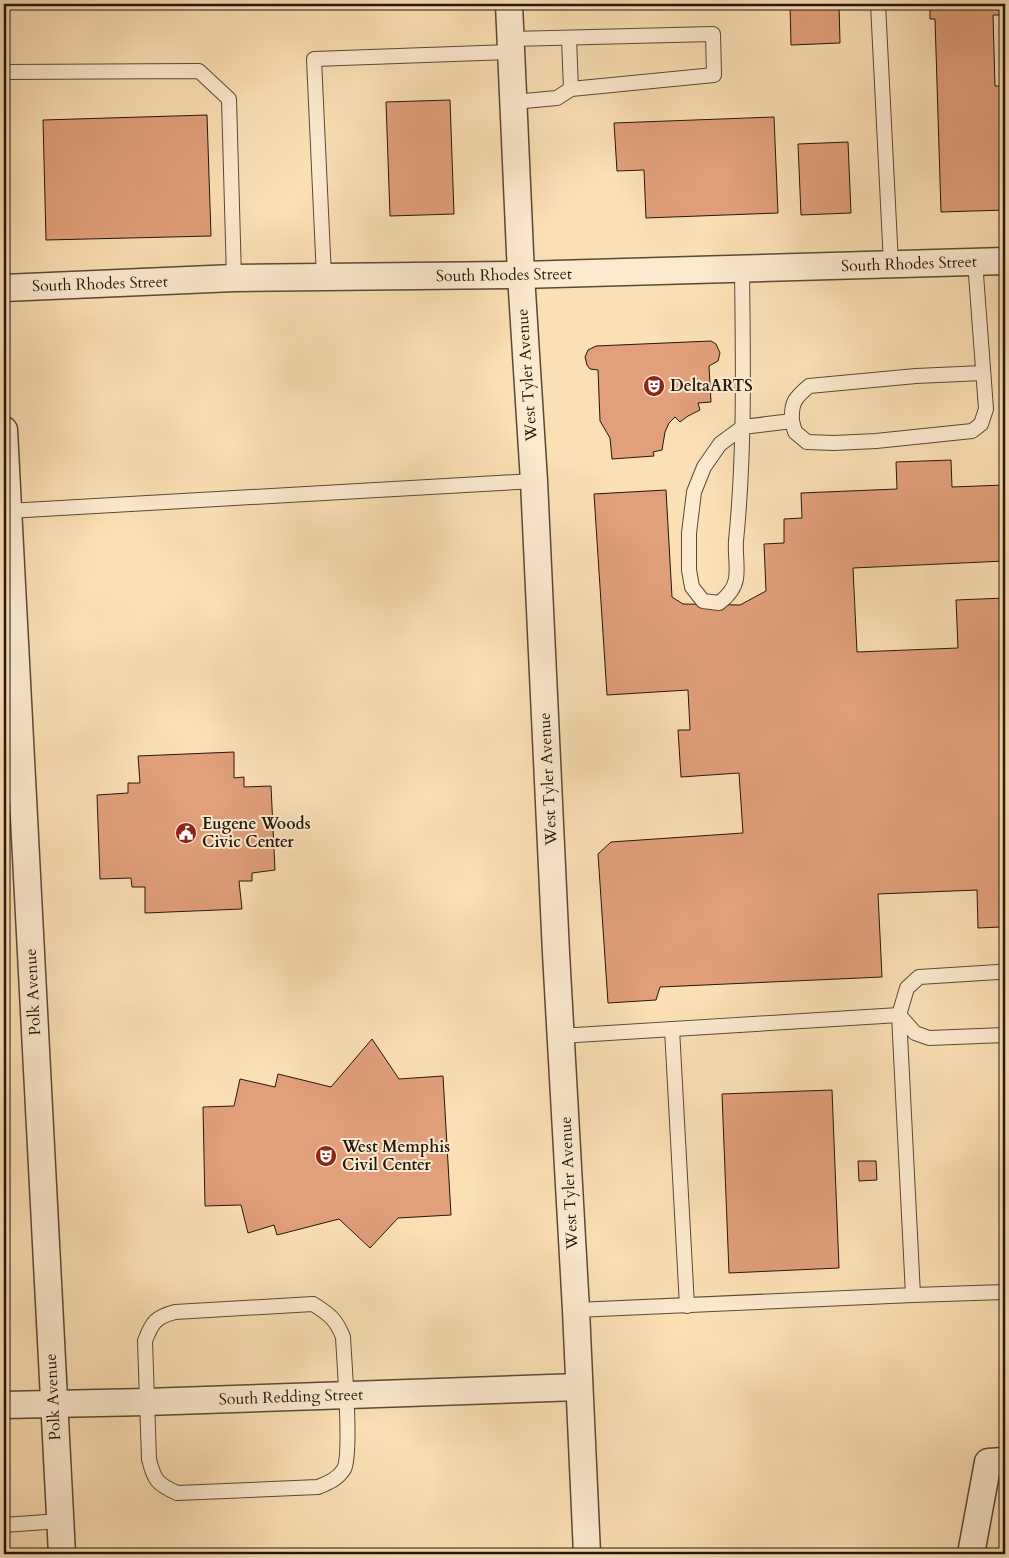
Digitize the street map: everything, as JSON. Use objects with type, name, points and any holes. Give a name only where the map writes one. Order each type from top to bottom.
[{"type":"street","name":"West Tyler Avenue","points":[[509,4],[521,276],[534,481],[587,1554]]},
{"type":"street","name":"South Rhodes Street","points":[[4,288],[234,278],[521,276],[1005,261]]},
{"type":"street","name":"Polk Avenue","points":[[4,430],[8,511],[15,868],[62,1554]]},
{"type":"street","name":"South Redding Street","points":[[4,1404],[146,1402],[579,1387]]},
{"type":"street","points":[[971,1554],[996,1461]]},
{"type":"lane","points":[[878,4],[891,264]]},
{"type":"lane","points":[[324,277],[314,59],[511,45],[569,38],[713,34],[714,75],[571,89],[557,98],[513,102]]},
{"type":"lane","points":[[569,38],[571,89]]},
{"type":"lane","points":[[4,72],[199,70],[229,99],[234,278]]},
{"type":"lane","points":[[975,261],[984,373],[986,409],[981,424],[972,431],[876,441],[834,443],[807,442],[795,432],[792,411],[796,397],[809,386],[916,376],[984,373]]},
{"type":"lane","points":[[742,269],[743,427],[741,490],[735,547],[736,580],[730,595],[719,604],[703,600],[692,587],[689,570],[689,533],[694,492],[704,467],[720,444],[743,427],[792,421]]},
{"type":"lane","points":[[8,511],[534,481]]},
{"type":"lane","points":[[912,1295],[899,1016],[907,988],[919,977],[998,972]]},
{"type":"lane","points":[[560,1036],[899,1016]]},
{"type":"lane","points":[[899,1016],[915,1033],[929,1038],[1005,1035]]},
{"type":"lane","points":[[672,1029],[687,1306]]},
{"type":"lane","points":[[576,1310],[1005,1292]]},
{"type":"lane","points":[[313,1304],[338,1323],[343,1337],[347,1448],[344,1469],[332,1481],[318,1487],[177,1493],[164,1488],[153,1477],[149,1459],[146,1402],[145,1341],[150,1328],[160,1315],[175,1312],[313,1304]]},
{"type":"lane","points":[[4,1525],[60,1521]]},
{"type":"building","points":[[790,4],[839,4],[840,43],[791,45]]},
{"type":"building","points":[[930,4],[1003,4],[1003,15],[993,15],[995,86],[1005,86],[1005,210],[941,212],[935,19],[930,19]]},
{"type":"building","points":[[450,100],[454,214],[390,216],[386,102]]},
{"type":"building","points":[[207,115],[211,236],[46,240],[43,120]]},
{"type":"building","points":[[774,117],[778,213],[646,218],[644,170],[617,171],[614,123]]},
{"type":"building","points":[[848,142],[851,213],[801,215],[798,144]]},
{"type":"building","name":"DeltaARTS","points":[[711,341],[716,344],[720,353],[718,361],[709,366],[711,402],[698,403],[700,410],[680,422],[675,417],[669,423],[665,432],[662,450],[653,452],[654,456],[612,459],[610,438],[600,421],[598,370],[590,369],[587,365],[585,357],[588,350],[596,346]]},
{"type":"building","points":[[951,460],[952,487],[1005,485],[1005,561],[853,568],[857,652],[958,648],[956,600],[1005,598],[1005,979],[1003,979],[1001,927],[978,928],[977,890],[878,894],[882,977],[660,987],[656,1000],[608,1003],[598,854],[611,842],[743,833],[739,773],[681,777],[678,730],[690,730],[688,690],[607,695],[594,494],[666,490],[672,597],[683,604],[740,605],[766,591],[764,544],[784,543],[784,519],[802,518],[801,493],[897,489],[896,462]]},
{"type":"building","name":"Eugene Woods Civic Center","points":[[234,752],[234,778],[244,777],[244,787],[271,786],[275,870],[252,873],[252,881],[239,881],[242,909],[145,913],[145,887],[132,887],[131,878],[100,879],[97,795],[128,793],[128,783],[140,783],[138,756]]},
{"type":"building","name":"West Memphis Civil Center","points":[[372,1039],[399,1079],[443,1076],[451,1215],[398,1218],[370,1248],[339,1219],[277,1235],[274,1225],[248,1233],[241,1205],[205,1206],[203,1107],[234,1106],[240,1079],[275,1087],[278,1074],[331,1087]]},
{"type":"building","points":[[832,1090],[839,1268],[729,1273],[722,1094]]},
{"type":"building","points":[[858,1161],[876,1161],[877,1180],[859,1181]]},
{"type":"place","name":"DeltaARTS","points":[[654,386]]},
{"type":"place","name":"Eugene Woods Civic Center","points":[[186,833]]},
{"type":"place","name":"West Memphis Civil Center","points":[[326,1156]]}]
